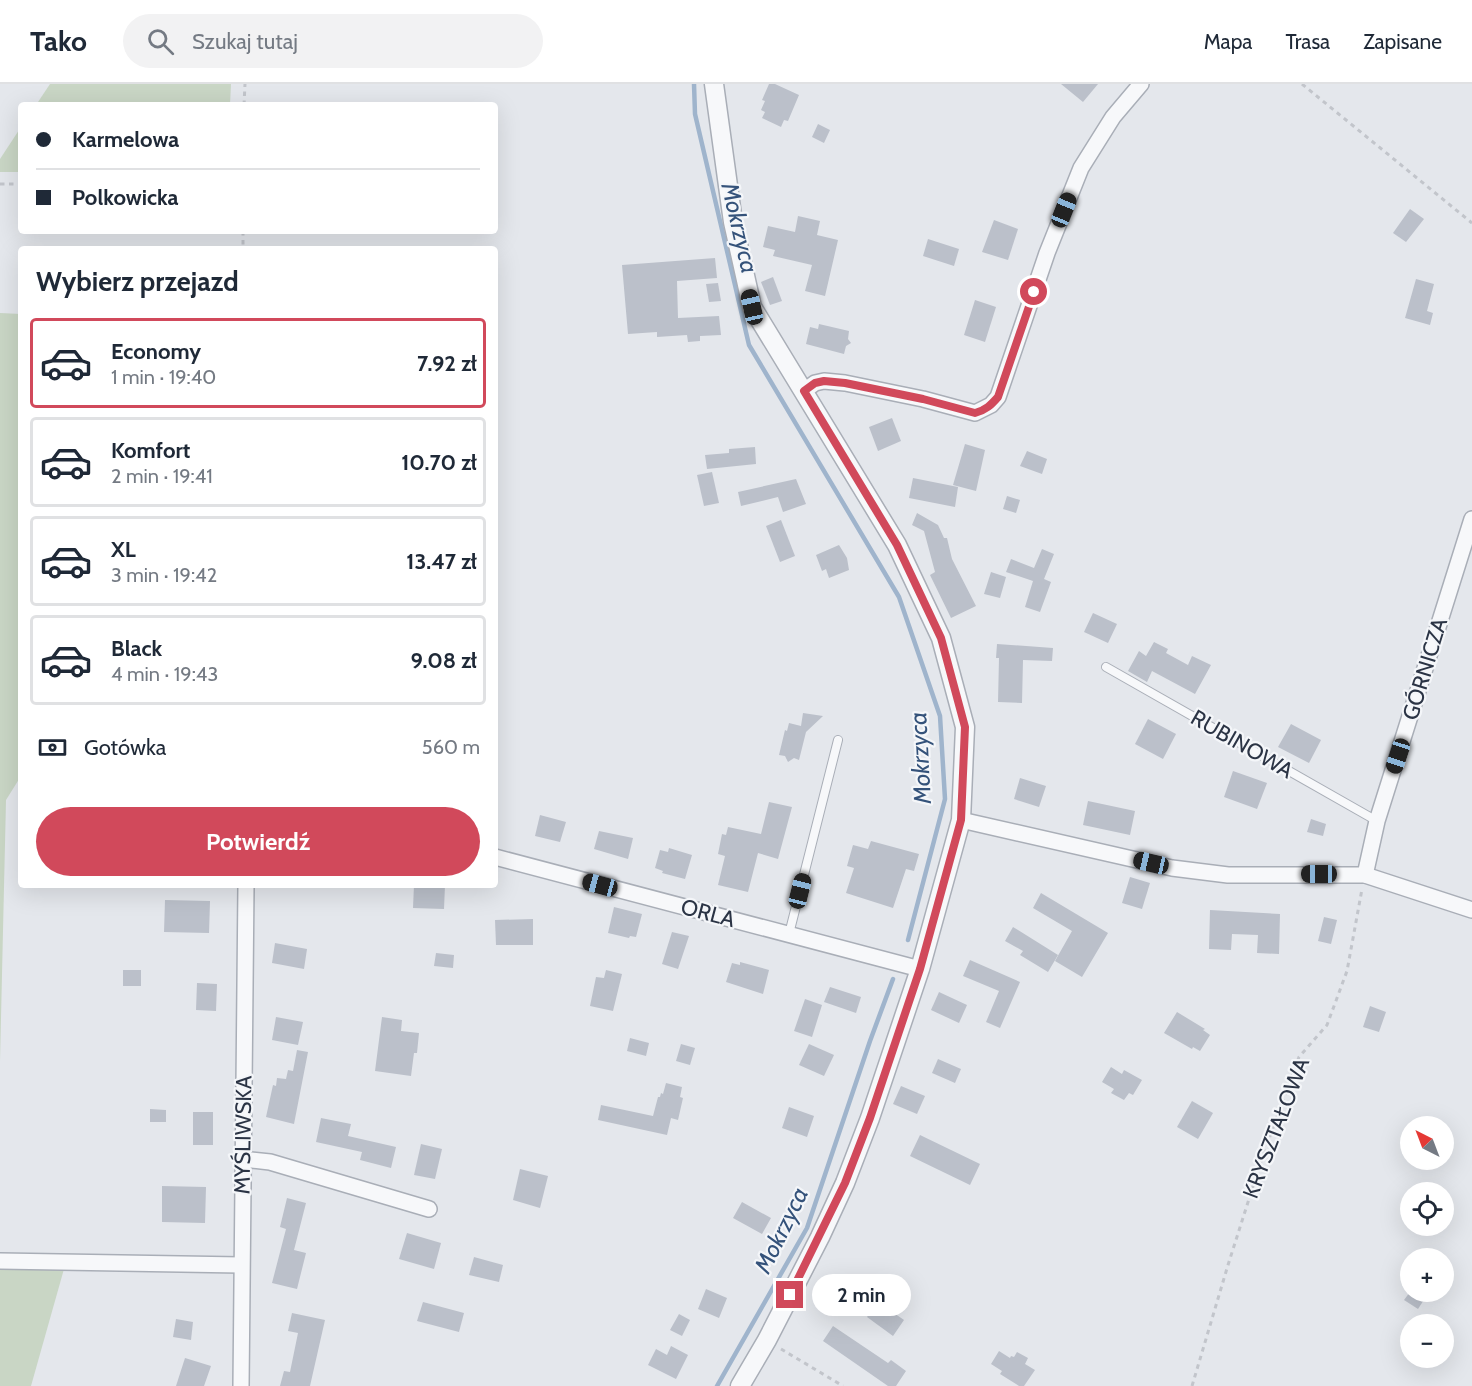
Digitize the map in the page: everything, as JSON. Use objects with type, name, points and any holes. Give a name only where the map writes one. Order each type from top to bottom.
[{"type":"street","points":[[714,84],[733,222],[752,307],[897,545],[941,638],[965,727],[961,820],[920,969],[870,1118],[845,1183],[820,1237],[767,1340],[740,1386]]},
{"type":"street","points":[[804,391],[815,383],[824,381],[923,399],[975,413],[992,405],[998,397],[1047,253],[1081,168],[1113,117],[1141,84]]},
{"type":"street","name":"GÓRNICZA","points":[[1365,874],[1377,821],[1472,519]]},
{"type":"street","points":[[961,820],[1172,868],[1228,874],[1365,874],[1472,910]]},
{"type":"street","name":"ORLA","points":[[498,858],[920,969]]},
{"type":"street","name":"MYŚLIWSKA","points":[[241,1386],[246,888]]},
{"type":"street","points":[[242,1159],[270,1162],[429,1209]]},
{"type":"street","points":[[0,1261],[241,1265]]},
{"type":"lane","name":"RUBINOWA","points":[[1106,667],[1377,821]]},
{"type":"lane","points":[[789,934],[838,740]]},
{"type":"path","points":[[244,84],[244,102]]},
{"type":"path","points":[[1302,84],[1472,223]]},
{"type":"path","points":[[0,184],[18,184]]},
{"type":"path","name":"KRYSZTAŁOWA","points":[[1192,1386],[1256,1177],[1299,1057],[1327,1025],[1347,970],[1365,874]]},
{"type":"path","points":[[767,1340],[843,1386]]},
{"type":"green space","points":[[50,84],[231,84],[230,102],[38,102]]},
{"type":"green space","points":[[18,132],[18,172],[0,172],[0,159]]},
{"type":"green space","points":[[0,313],[18,314],[18,781],[6,800],[0,1062]]},
{"type":"green space","points":[[0,1267],[64,1269],[31,1386],[0,1386]]},
{"type":"building","points":[[769,84],[775,84],[799,95],[788,121],[784,120],[781,127],[762,118],[765,112],[761,110],[765,101],[762,100]]},
{"type":"building","points":[[1061,84],[1098,84],[1083,102]]},
{"type":"building","points":[[818,124],[830,130],[824,143],[812,137]]},
{"type":"building","points":[[1410,209],[1424,219],[1406,242],[1393,233]]},
{"type":"building","points":[[798,216],[820,221],[817,235],[838,240],[825,296],[805,291],[812,265],[773,256],[775,250],[763,247],[768,226],[795,232]]},
{"type":"building","points":[[994,220],[1018,229],[1008,260],[982,252]]},
{"type":"building","points":[[928,239],[959,249],[954,266],[923,256]]},
{"type":"building","points":[[715,258],[717,278],[677,281],[678,318],[719,316],[721,335],[700,336],[700,341],[688,342],[687,335],[657,337],[657,332],[628,334],[622,265]]},
{"type":"building","points":[[773,277],[782,301],[770,305],[761,282]]},
{"type":"building","points":[[1416,279],[1434,284],[1427,311],[1433,313],[1430,325],[1405,318]]},
{"type":"building","points":[[718,283],[721,301],[709,302],[706,284]]},
{"type":"building","points":[[975,300],[996,307],[985,342],[964,335]]},
{"type":"building","points":[[819,324],[849,331],[848,339],[851,343],[846,346],[844,354],[806,344],[810,327],[818,329]]},
{"type":"building","points":[[892,418],[901,441],[878,451],[869,427]]},
{"type":"building","points":[[965,444],[985,450],[976,491],[953,485]]},
{"type":"building","points":[[755,447],[756,464],[707,469],[705,455],[729,453],[729,449]]},
{"type":"building","points":[[1027,451],[1047,459],[1042,474],[1020,466]]},
{"type":"building","points":[[712,472],[719,503],[704,506],[697,475]]},
{"type":"building","points":[[913,478],[958,487],[955,507],[909,498]]},
{"type":"building","points":[[796,479],[806,504],[783,512],[778,497],[741,506],[738,492]]},
{"type":"building","points":[[1007,496],[1020,500],[1016,513],[1003,509]]},
{"type":"building","points":[[917,513],[938,525],[944,538],[947,538],[952,559],[976,606],[951,618],[930,575],[935,572],[924,531],[912,525]]},
{"type":"building","points":[[781,520],[795,556],[780,562],[766,526]]},
{"type":"building","points":[[839,545],[847,558],[849,570],[829,578],[826,569],[822,571],[816,555]]},
{"type":"building","points":[[1042,549],[1054,554],[1044,579],[1051,582],[1040,612],[1025,607],[1033,581],[1006,572],[1011,559],[1034,568]]},
{"type":"building","points":[[991,572],[1006,577],[1000,598],[984,594]]},
{"type":"building","points":[[1093,613],[1117,624],[1108,643],[1084,632]]},
{"type":"building","points":[[1154,642],[1168,649],[1166,653],[1188,665],[1192,656],[1211,665],[1195,694],[1152,671],[1147,682],[1128,671],[1139,651],[1146,656]]},
{"type":"building","points":[[997,644],[1053,648],[1052,661],[1023,660],[1022,703],[998,702]]},
{"type":"building","points":[[803,713],[823,716],[806,732],[799,760],[794,758],[788,762],[785,756],[779,755],[785,730],[787,731],[789,723],[801,726]]},
{"type":"building","points":[[1148,719],[1176,734],[1163,759],[1135,744]]},
{"type":"building","points":[[1291,724],[1321,740],[1309,763],[1278,747]]},
{"type":"building","points":[[1233,771],[1267,783],[1257,809],[1224,797]]},
{"type":"building","points":[[1020,778],[1046,786],[1039,807],[1014,799]]},
{"type":"building","points":[[1088,801],[1135,811],[1130,835],[1083,825]]},
{"type":"building","points":[[769,802],[792,807],[778,859],[758,853],[748,892],[718,885],[725,856],[718,854],[722,834],[726,835],[728,827],[761,834]]},
{"type":"building","points":[[540,815],[566,822],[560,842],[535,836]]},
{"type":"building","points":[[1311,819],[1326,824],[1323,836],[1307,832]]},
{"type":"building","points":[[599,831],[633,838],[628,859],[594,849]]},
{"type":"building","points":[[871,841],[919,854],[914,871],[906,869],[893,908],[846,893],[854,868],[847,866],[853,845],[868,849]]},
{"type":"building","points":[[669,848],[692,855],[685,879],[662,873],[663,871],[655,868],[660,850],[668,852]]},
{"type":"building","points":[[1130,877],[1150,883],[1142,909],[1122,903]]},
{"type":"building","points":[[414,888],[445,888],[444,909],[413,908]]},
{"type":"building","points":[[1041,893],[1108,933],[1082,977],[1055,961],[1072,931],[1033,908]]},
{"type":"building","points":[[165,900],[210,901],[209,933],[164,932]]},
{"type":"building","points":[[614,907],[642,914],[636,937],[630,936],[629,938],[608,933]]},
{"type":"building","points":[[1210,910],[1280,914],[1279,954],[1257,953],[1258,935],[1232,934],[1231,950],[1209,949]]},
{"type":"building","points":[[1324,917],[1337,920],[1331,944],[1318,941]]},
{"type":"building","points":[[533,919],[533,945],[496,945],[495,920]]},
{"type":"building","points":[[1013,927],[1058,955],[1048,972],[1020,955],[1023,951],[1005,941]]},
{"type":"building","points":[[672,932],[689,936],[678,969],[662,964]]},
{"type":"building","points":[[275,943],[307,949],[304,969],[272,963]]},
{"type":"building","points":[[436,953],[454,955],[453,968],[434,966]]},
{"type":"building","points":[[970,960],[1020,982],[1000,1028],[986,1022],[999,991],[963,976]]},
{"type":"building","points":[[740,962],[769,970],[763,994],[726,982],[732,963],[740,965]]},
{"type":"building","points":[[123,970],[141,970],[141,986],[123,986]]},
{"type":"building","points":[[606,970],[622,974],[613,1011],[590,1006],[596,977],[604,978]]},
{"type":"building","points":[[197,983],[217,984],[216,1011],[196,1010]]},
{"type":"building","points":[[830,987],[861,997],[856,1013],[824,1002]]},
{"type":"building","points":[[939,992],[967,1005],[959,1023],[931,1010]]},
{"type":"building","points":[[805,999],[822,1005],[812,1037],[794,1031]]},
{"type":"building","points":[[1370,1006],[1386,1012],[1379,1032],[1363,1027]]},
{"type":"building","points":[[1177,1012],[1205,1029],[1203,1030],[1210,1035],[1200,1051],[1164,1033]]},
{"type":"building","points":[[276,1017],[303,1022],[298,1045],[272,1040]]},
{"type":"building","points":[[382,1017],[402,1020],[401,1031],[419,1033],[411,1076],[375,1071]]},
{"type":"building","points":[[630,1038],[649,1043],[646,1056],[627,1051]]},
{"type":"building","points":[[681,1044],[695,1048],[690,1065],[676,1061]]},
{"type":"building","points":[[809,1044],[834,1055],[824,1076],[799,1065]]},
{"type":"building","points":[[297,1050],[308,1052],[294,1124],[266,1117],[273,1085],[276,1086],[277,1078],[286,1079],[288,1070],[293,1071]]},
{"type":"building","points":[[938,1059],[961,1069],[955,1083],[932,1073]]},
{"type":"building","points":[[1111,1067],[1122,1074],[1124,1070],[1142,1080],[1133,1095],[1129,1093],[1124,1100],[1111,1093],[1114,1089],[1102,1082]]},
{"type":"building","points":[[666,1083],[682,1087],[680,1097],[683,1098],[678,1120],[671,1118],[667,1135],[598,1120],[601,1105],[653,1116],[658,1097],[661,1093],[663,1094]]},
{"type":"building","points":[[901,1086],[925,1096],[917,1114],[893,1104]]},
{"type":"building","points":[[1192,1101],[1213,1113],[1198,1139],[1177,1127]]},
{"type":"building","points":[[789,1107],[814,1116],[807,1137],[782,1128]]},
{"type":"building","points":[[150,1109],[166,1110],[166,1122],[150,1122]]},
{"type":"building","points":[[193,1112],[213,1112],[213,1145],[193,1145]]},
{"type":"building","points":[[321,1118],[351,1124],[348,1136],[396,1147],[391,1168],[360,1160],[362,1152],[316,1142]]},
{"type":"building","points":[[920,1135],[980,1164],[970,1185],[910,1156]]},
{"type":"building","points":[[421,1144],[442,1149],[435,1179],[414,1175]]},
{"type":"building","points":[[520,1169],[548,1176],[540,1208],[513,1200]]},
{"type":"building","points":[[162,1186],[206,1187],[205,1223],[162,1222]]},
{"type":"building","points":[[287,1198],[306,1203],[294,1250],[306,1253],[297,1289],[272,1283],[286,1229],[280,1227]]},
{"type":"building","points":[[742,1202],[771,1218],[762,1234],[733,1218]]},
{"type":"building","points":[[407,1233],[441,1243],[434,1269],[399,1259]]},
{"type":"building","points":[[474,1257],[503,1265],[499,1282],[469,1275]]},
{"type":"building","points":[[706,1289],[727,1298],[719,1318],[698,1309]]},
{"type":"building","points":[[423,1302],[464,1313],[459,1332],[417,1321]]},
{"type":"building","points":[[878,1302],[904,1320],[893,1336],[867,1317]]},
{"type":"building","points":[[1407,1302],[1423,1302],[1418,1309]]},
{"type":"building","points":[[292,1313],[325,1320],[310,1386],[280,1386],[284,1371],[290,1372],[298,1333],[288,1331]]},
{"type":"building","points":[[679,1314],[690,1320],[682,1336],[670,1330]]},
{"type":"building","points":[[176,1319],[193,1322],[191,1340],[173,1337]]},
{"type":"building","points":[[833,1326],[888,1363],[891,1360],[906,1371],[896,1386],[888,1386],[823,1341]]},
{"type":"building","points":[[671,1346],[688,1355],[676,1379],[648,1365],[656,1349],[667,1355]]},
{"type":"building","points":[[999,1351],[1010,1358],[1014,1357],[1017,1352],[1028,1358],[1025,1364],[1035,1370],[1024,1386],[1019,1386],[1000,1374],[1002,1371],[991,1364]]},
{"type":"building","points":[[185,1358],[211,1366],[204,1386],[176,1386]]},
{"type":"waterway","name":"Mokrzyca","points":[[694,84],[695,114],[749,345],[899,597],[940,716],[945,799],[908,940]]},
{"type":"waterway","name":"Mokrzyca","points":[[717,1386],[807,1228],[893,979]]},
{"type":"route","points":[[790,1295],[845,1183],[870,1118],[920,969],[961,820],[965,727],[941,638],[897,545],[804,391],[815,383],[824,381],[845,383],[923,399],[975,413],[984,410],[998,397],[1034,292]]}]
